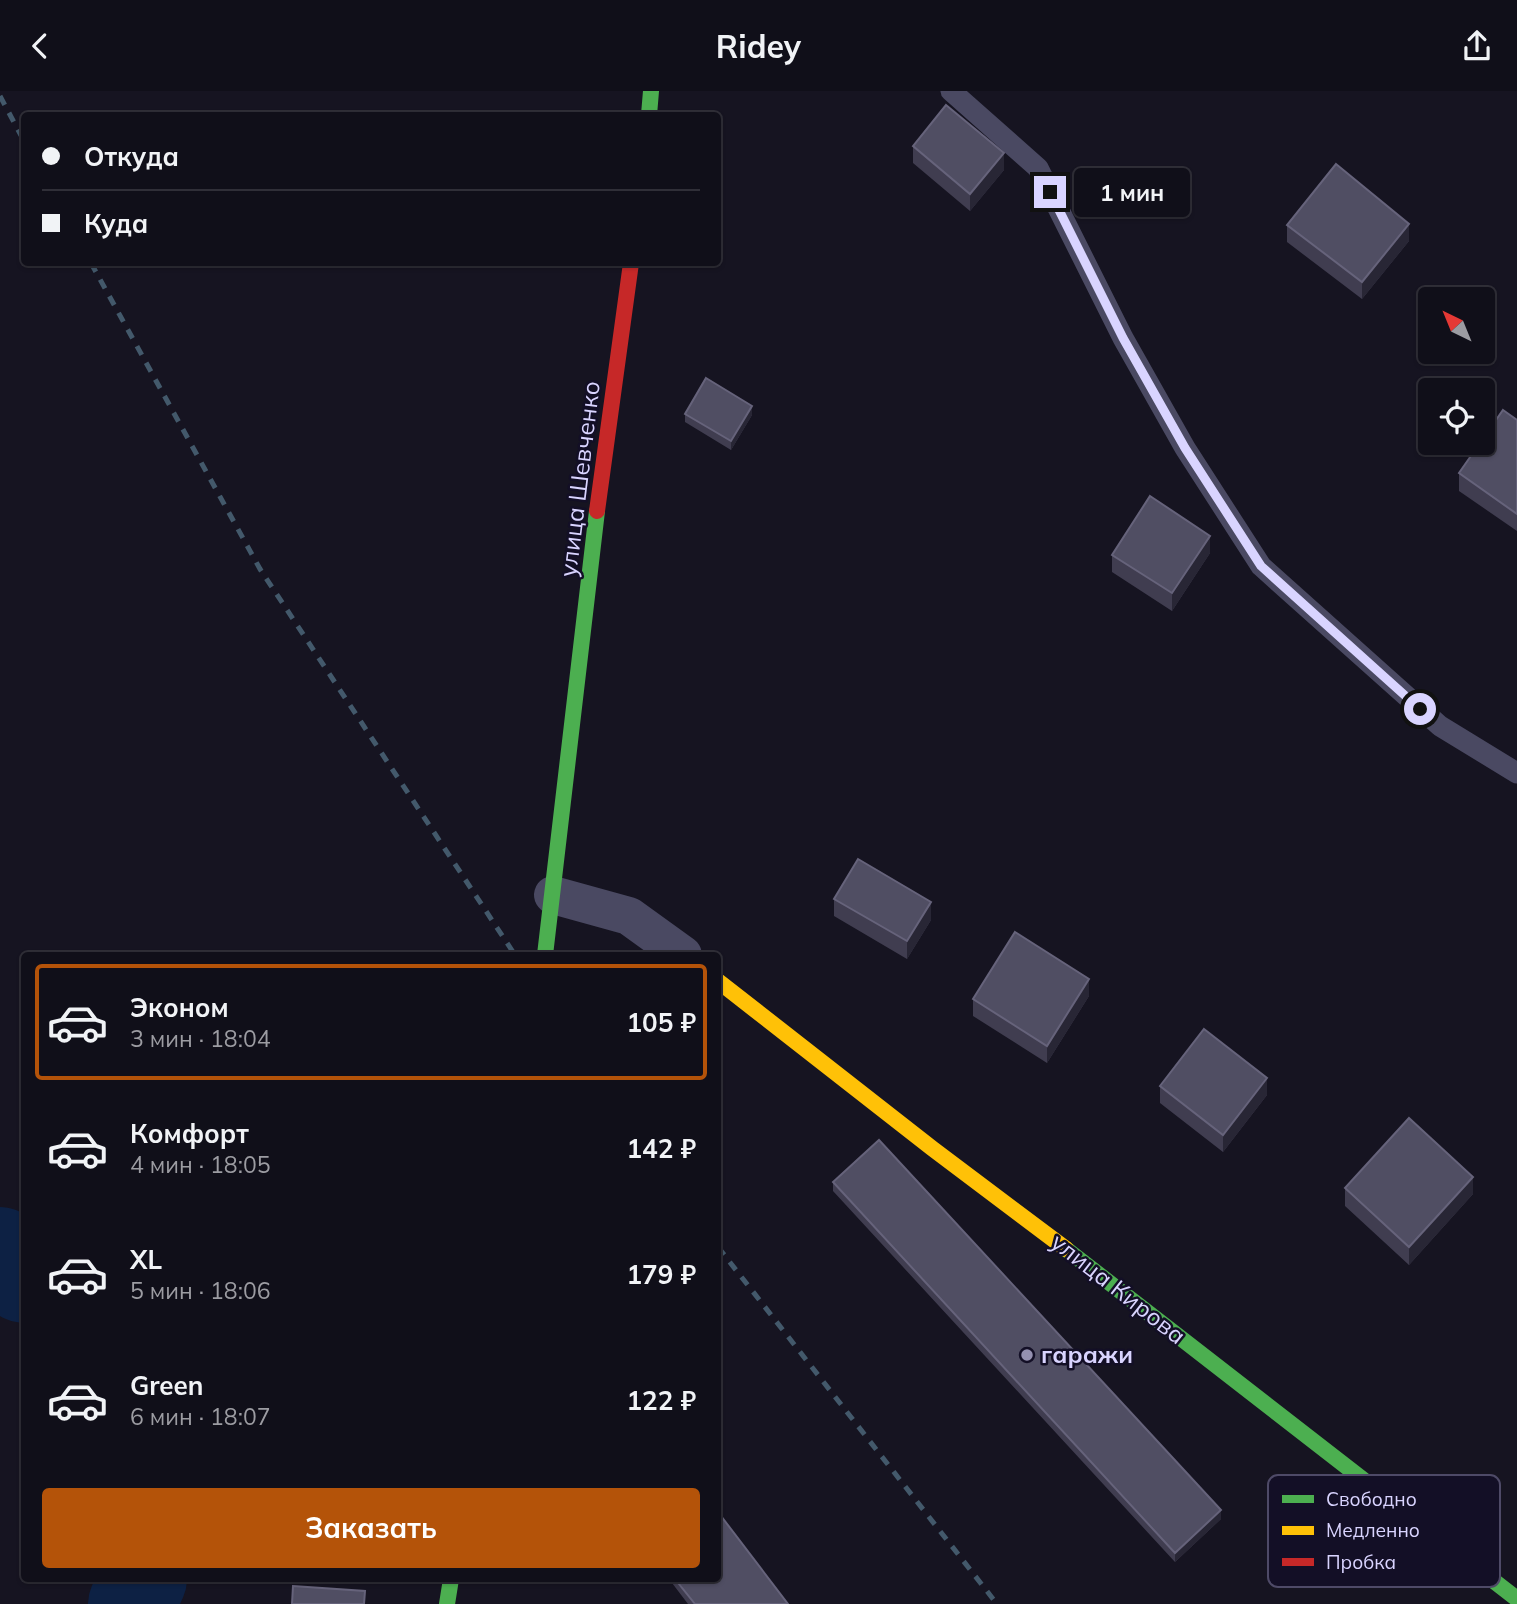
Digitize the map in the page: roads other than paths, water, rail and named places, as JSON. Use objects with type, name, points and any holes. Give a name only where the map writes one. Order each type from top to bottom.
[{"type":"street","points":[[649,112],[651,91]]},
{"type":"street","name":"улица Шевченко","points":[[545,952],[610,414],[631,266]]},
{"type":"street","points":[[553,895],[629,916],[679,952]]},
{"type":"street","name":"улица Кирова","points":[[721,983],[1358,1475]]},
{"type":"street","points":[[447,1604],[451,1582]]},
{"type":"street","name":"улица Кирова","points":[[1500,1586],[1517,1599]]},
{"type":"lane","points":[[951,91],[1038,168],[1123,338],[1166,415],[1261,566],[1440,726],[1517,773]]},
{"type":"waterway","points":[[0,1251],[21,1276]]},
{"type":"waterway","points":[[132,1604],[142,1582]]},
{"type":"railway","points":[[0,96],[21,135]]},
{"type":"railway","points":[[93,266],[260,569],[513,952]]},
{"type":"railway","points":[[721,1251],[997,1604]]},
{"type":"place","name":"гаражи","points":[[1027,1355]]}]
